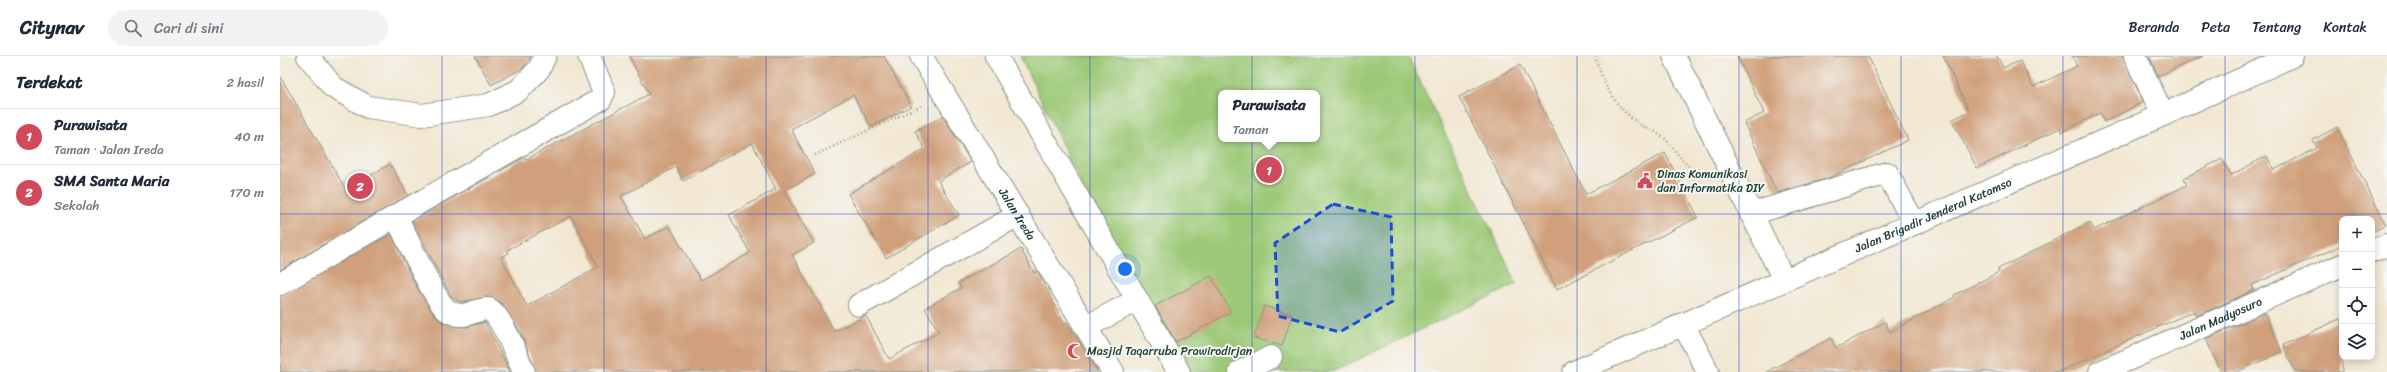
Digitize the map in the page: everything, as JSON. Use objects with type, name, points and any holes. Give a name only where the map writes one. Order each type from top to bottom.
[{"type":"street","points":[[308,56],[333,86],[368,107],[422,115],[489,105],[519,90],[539,69],[545,56]]},
{"type":"street","points":[[280,284],[602,99],[604,92],[589,56]]},
{"type":"street","name":"Jalan Ireda","points":[[921,56],[1114,372]]},
{"type":"street","points":[[996,56],[1179,372]]},
{"type":"street","points":[[1674,56],[1784,280]]},
{"type":"street","points":[[2135,56],[2163,115]]},
{"type":"street","name":"Jalan Brigadir Jenderal Katamso","points":[[1574,372],[2163,115],[2292,56]]},
{"type":"street","points":[[1751,214],[1887,173],[1914,223]]},
{"type":"street","points":[[859,306],[1018,215]]},
{"type":"street","points":[[396,216],[436,297],[446,309],[464,316],[487,309],[493,311],[499,320],[524,372]]},
{"type":"street","points":[[2375,251],[2387,245]]},
{"type":"street","name":"Jalan Madyosuro","points":[[2100,372],[2339,266]]},
{"type":"street","points":[[1086,327],[1137,300]]},
{"type":"street","points":[[1683,324],[1708,372]]},
{"type":"street","points":[[1240,372],[1271,357]]},
{"type":"path","points":[[1595,56],[1601,79],[1619,106],[1634,121],[1659,134],[1684,163],[1698,172],[1708,172],[1726,162]]},
{"type":"path","points":[[815,155],[839,143],[870,132],[945,95]]},
{"type":"highlighted area","points":[[1333,204],[1391,217],[1393,301],[1340,332],[1278,316],[1275,243]]},
{"type":"green space","points":[[1020,56],[1408,56],[1517,284],[1332,372],[1171,372]]},
{"type":"building","points":[[475,56],[531,56],[523,68],[491,85]]},
{"type":"building","points":[[629,56],[884,56],[911,106],[871,127],[853,95],[791,129],[815,174],[784,191],[814,243],[792,255],[834,331],[866,316],[889,359],[939,332],[925,308],[961,288],[958,283],[1021,249],[1034,273],[1037,271],[1064,323],[1067,322],[1098,372],[536,372],[520,331],[502,303],[487,297],[460,302],[451,296],[412,221],[523,158],[525,160],[649,94]],"holes":[[[752,143],[776,189],[729,215],[750,253],[701,280],[669,226],[645,239],[621,196],[676,167],[683,181]],[[571,216],[598,267],[527,306],[501,257],[509,253],[507,250]]]},
{"type":"building","points":[[1737,56],[1868,56],[1908,140],[1829,178],[1777,193],[1744,123],[1764,113]]},
{"type":"building","points":[[1943,56],[1997,56],[2003,68],[2020,61],[2033,87],[2077,66],[2072,56],[2123,56],[2143,102],[2104,122],[2100,113],[2062,132],[2060,128],[1977,168],[1952,120],[1969,111]]},
{"type":"building","points":[[2149,56],[2203,56],[2158,76]]},
{"type":"building","name":"Dinas Komunikasi dan Informatika DIY","points":[[1520,65],[1586,194],[1665,153],[1698,217],[1557,289],[1459,97]]},
{"type":"building","points":[[280,76],[346,190],[390,164],[408,195],[280,270]]},
{"type":"building","points":[[943,116],[971,162],[938,181],[959,215],[886,258],[848,194],[925,149],[915,131]]},
{"type":"building","points":[[2337,127],[2386,225],[2375,230],[2375,216],[2339,216],[2339,246],[2252,285],[2254,290],[2196,316],[2194,311],[2058,372],[1766,372],[1831,338],[1836,348],[1885,322],[1890,332],[1955,297],[1954,295],[1999,272],[1998,269],[2090,222],[2094,230],[2187,185],[2184,178],[2222,159],[2231,175],[2267,156],[2274,170],[2317,148],[2313,140]]},
{"type":"building","points":[[391,234],[416,286],[432,312],[441,321],[455,327],[466,327],[485,322],[510,372],[280,372],[280,296]]},
{"type":"building","points":[[1211,276],[1231,312],[1176,342],[1155,306]]},
{"type":"building","points":[[1264,306],[1292,315],[1282,346],[1254,338]]},
{"type":"building","points":[[2265,313],[2282,352],[2236,372],[2221,372],[2206,339]]},
{"type":"building","points":[[2339,319],[2339,360],[2342,360],[2342,372],[2295,372],[2283,345]]},
{"type":"place","name":"Purawisata","points":[[1269,170]]},
{"type":"place","name":"Dinas Komunikasi dan Informatika DIY","points":[[1645,181]]},
{"type":"place","name":"SMA Santa Maria","points":[[360,186]]},
{"type":"place","name":"Masjid Taqarruba Prawirodirjan","points":[[1075,351]]}]
